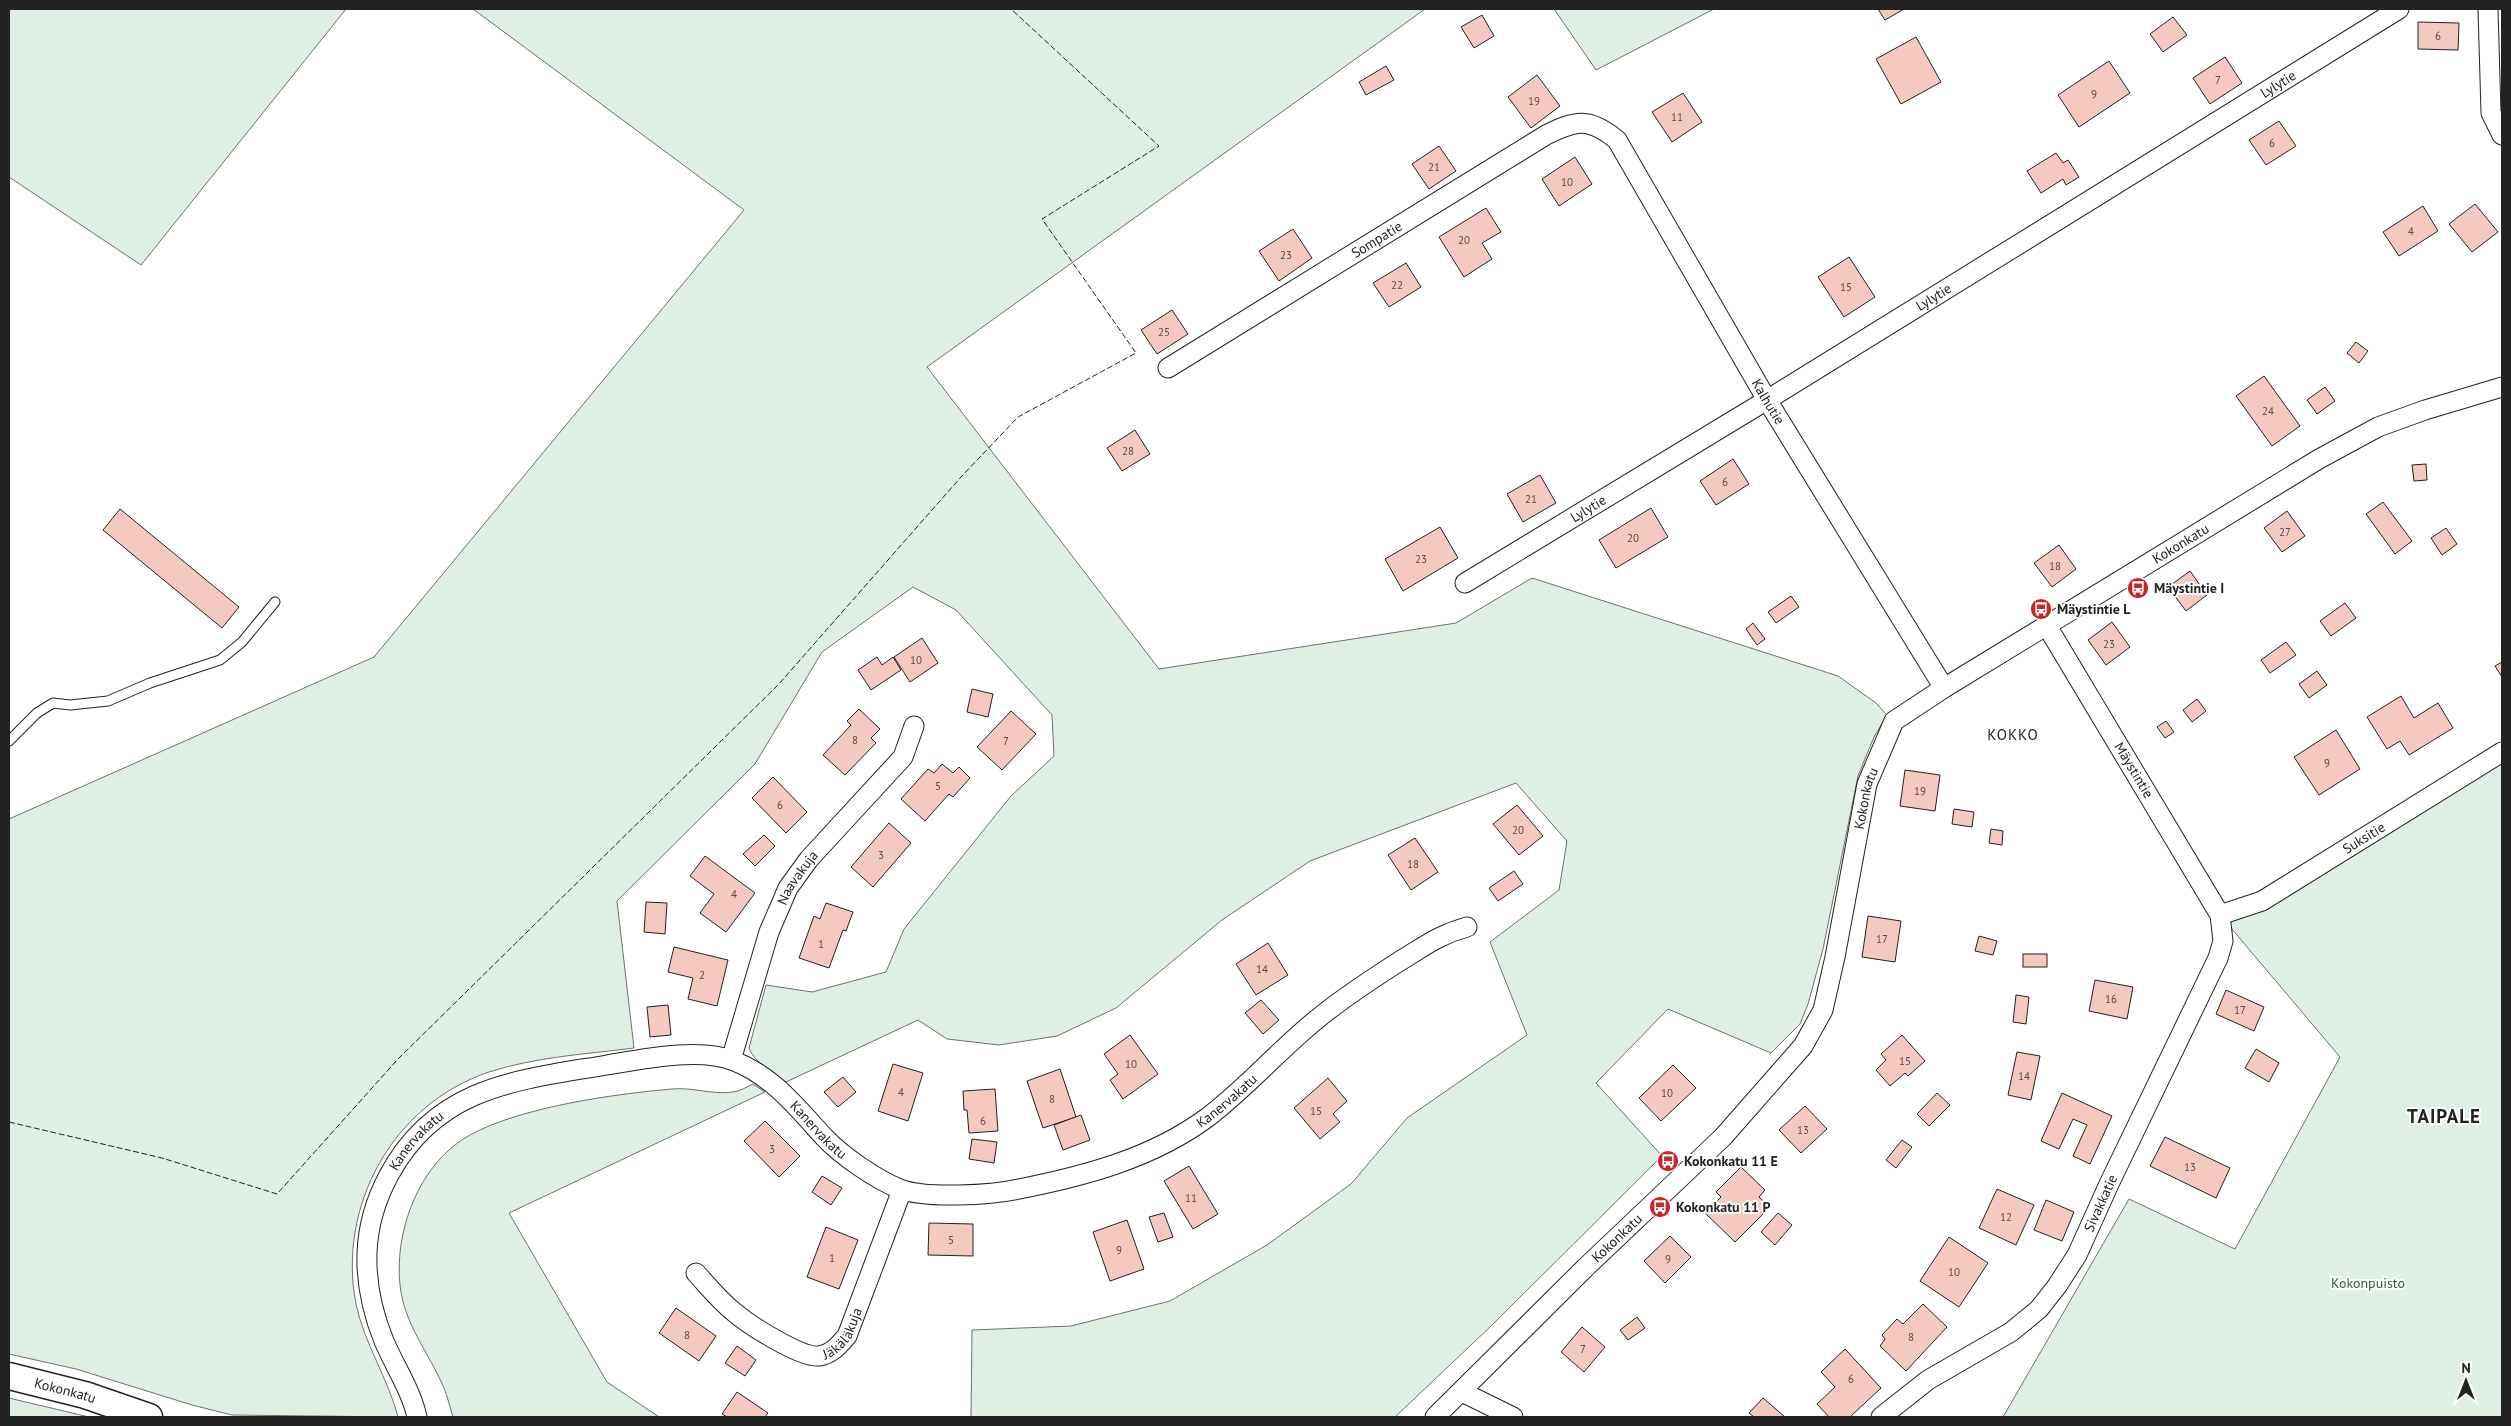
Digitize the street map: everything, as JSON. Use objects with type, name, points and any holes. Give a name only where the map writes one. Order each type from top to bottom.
[{"type":"street","name":"Lylytie","points":[[1465,583],[1767,400],[2399,9]]},
{"type":"street","points":[[2488,9],[2491,114],[2502,135]]},
{"type":"street","name":"Sompatie","points":[[1168,368],[1546,135],[1569,124],[1589,124]]},
{"type":"street","name":"Kalhutie","points":[[1589,124],[1604,129],[1617,140],[1767,400],[1944,688]]},
{"type":"street","name":"Kokonkatu","points":[[1435,1417],[1585,1268],[1723,1136],[1803,1046],[1823,1010],[1835,957],[1867,784],[1894,721],[1944,688],[2319,459],[2378,428],[2425,410],[2502,387]]},
{"type":"street","name":"Mäystintie","points":[[2047,626],[2220,914]]},
{"type":"street","name":"Naavakuja","points":[[732,1060],[769,932],[788,888],[815,852],[903,757],[914,726]]},
{"type":"street","name":"Suksitie","points":[[2220,914],[2262,901],[2502,752]]},
{"type":"street","name":"Sivakkatie","points":[[1881,1417],[1928,1380],[2011,1332],[2039,1309],[2057,1286],[2077,1255],[2218,958],[2223,941],[2220,914]]},
{"type":"street","name":"Kanervakatu","points":[[417,1417],[413,1401],[384,1340],[371,1302],[367,1254],[371,1220],[381,1190],[400,1155],[429,1123],[470,1096],[510,1083],[667,1057],[697,1055],[732,1060],[774,1084],[829,1143],[859,1165],[902,1190],[966,1196],[1012,1191],[1077,1176],[1139,1155],[1204,1120],[1245,1087],[1326,1011],[1443,933],[1466,927]]},
{"type":"street","name":"Jäkäläkuja","points":[[696,1273],[734,1313],[804,1355],[820,1356],[836,1349],[847,1336],[902,1190]]},
{"type":"street","name":"Kokonkatu","points":[[9,1376],[85,1395],[149,1417]]},
{"type":"street","points":[[1462,1392],[1513,1417]]},
{"type":"lane","points":[[9,742],[38,713],[53,703],[70,705],[108,701],[150,683],[220,660],[242,642],[275,602]]},
{"type":"green space","points":[[9,9],[346,9],[141,265],[9,177]]},
{"type":"green space","points":[[473,9],[1425,9],[927,367],[1159,669],[1456,623],[1532,578],[1838,676],[1876,703],[1887,715],[1874,737],[1858,776],[1823,949],[1808,1004],[1800,1024],[1771,1053],[1668,1009],[1596,1083],[1662,1156],[1490,1327],[1395,1417],[971,1417],[972,1330],[1071,1326],[1170,1301],[1267,1245],[1351,1184],[1407,1118],[1527,1035],[1490,942],[1559,890],[1567,841],[1516,783],[1310,861],[1222,920],[1116,1008],[1057,1036],[999,1045],[947,1039],[918,1020],[786,1082],[760,1063],[749,1048],[766,985],[812,992],[886,972],[904,929],[1011,796],[1054,756],[1052,715],[956,610],[913,587],[822,652],[755,764],[617,901],[634,1048],[524,1063],[489,1072],[455,1087],[425,1108],[400,1134],[379,1163],[364,1196],[355,1231],[352,1267],[356,1304],[360,1318],[398,1417],[232,1415],[192,1405],[76,1369],[9,1354],[9,819],[374,657],[744,210]]},
{"type":"green space","points":[[1554,9],[1714,9],[1596,70]]},
{"type":"green space","name":"Kokonpuisto","points":[[2502,752],[2502,1417],[2003,1417],[2129,1199],[2235,1249],[2340,1057],[2220,915]]},
{"type":"green space","points":[[753,1084],[765,1092],[509,1213],[607,1382],[659,1417],[453,1417],[444,1388],[406,1313],[400,1285],[401,1242],[406,1220],[424,1180],[437,1162],[452,1147],[470,1135],[491,1125],[541,1109],[596,1098],[672,1089],[725,1093],[741,1090]]},
{"type":"green space","points":[[9,1398],[13,1399],[89,1417],[9,1417]]},
{"type":"building","points":[[1878,9],[1904,9],[1885,20]]},
{"type":"building","points":[[1482,15],[1494,36],[1474,48],[1461,27]]},
{"type":"building","points":[[2173,17],[2187,35],[2163,52],[2150,34]]},
{"type":"building","points":[[2418,22],[2459,23],[2458,50],[2418,49]]},
{"type":"building","points":[[1916,37],[1941,82],[1901,104],[1876,59]]},
{"type":"building","points":[[2225,57],[2242,83],[2210,104],[2193,78]]},
{"type":"building","points":[[2109,61],[2130,93],[2079,127],[2058,95]]},
{"type":"building","points":[[1386,66],[1394,80],[1366,95],[1359,82]]},
{"type":"building","points":[[1537,75],[1560,106],[1531,128],[1508,97]]},
{"type":"building","points":[[1683,93],[1702,122],[1672,142],[1652,112]]},
{"type":"building","points":[[2279,121],[2296,146],[2266,165],[2249,140]]},
{"type":"building","points":[[1439,146],[1456,171],[1429,189],[1412,164]]},
{"type":"building","points":[[2056,153],[2063,163],[2068,160],[2079,177],[2066,185],[2063,179],[2041,193],[2027,171]]},
{"type":"building","points":[[1575,157],[1592,184],[1559,206],[1542,179]]},
{"type":"building","points":[[2475,204],[2498,232],[2472,252],[2449,224]]},
{"type":"building","points":[[2423,206],[2438,231],[2399,256],[2383,232]]},
{"type":"building","points":[[1486,208],[1501,232],[1482,243],[1492,259],[1464,277],[1439,237]]},
{"type":"building","points":[[1293,229],[1312,258],[1279,281],[1259,251]]},
{"type":"building","points":[[1849,257],[1875,297],[1844,317],[1818,277]]},
{"type":"building","points":[[1406,263],[1421,287],[1389,307],[1373,283]]},
{"type":"building","points":[[1172,310],[1188,334],[1157,354],[1141,330]]},
{"type":"building","points":[[2356,342],[2368,351],[2359,363],[2347,353]]},
{"type":"building","points":[[2264,376],[2300,426],[2272,446],[2236,396]]},
{"type":"building","points":[[2325,387],[2335,401],[2317,414],[2307,400]]},
{"type":"building","points":[[1135,430],[1150,454],[1122,471],[1107,448]]},
{"type":"building","points":[[1733,459],[1749,484],[1716,505],[1700,481]]},
{"type":"building","points":[[2426,464],[2427,480],[2414,481],[2412,465]]},
{"type":"building","points":[[1540,475],[1556,503],[1523,522],[1507,494]]},
{"type":"building","points":[[2383,502],[2412,541],[2395,554],[2366,514]]},
{"type":"building","points":[[1651,508],[1668,537],[1616,568],[1599,540]]},
{"type":"building","points":[[120,509],[239,607],[222,628],[103,530]]},
{"type":"building","points":[[2287,511],[2305,536],[2282,552],[2264,528]]},
{"type":"building","points":[[1440,527],[1458,558],[1403,591],[1385,559]]},
{"type":"building","points":[[2446,528],[2457,544],[2442,555],[2431,538]]},
{"type":"building","points":[[2059,545],[2076,569],[2052,587],[2034,563]]},
{"type":"building","points":[[2190,571],[2207,595],[2186,611],[2168,587]]},
{"type":"building","points":[[1791,596],[1799,607],[1776,623],[1768,612]]},
{"type":"building","points":[[2345,603],[2356,618],[2331,636],[2320,621]]},
{"type":"building","points":[[2112,622],[2130,647],[2106,665],[2088,640]]},
{"type":"building","points":[[1753,623],[1765,639],[1757,645],[1746,629]]},
{"type":"building","points":[[922,638],[938,663],[910,682],[894,657]]},
{"type":"building","points":[[2286,642],[2296,655],[2270,673],[2261,660]]},
{"type":"building","points":[[877,657],[882,665],[893,657],[901,670],[871,690],[858,670]]},
{"type":"building","points":[[2502,662],[2502,677],[2495,666]]},
{"type":"building","points":[[2317,671],[2327,685],[2309,698],[2299,684]]},
{"type":"building","points":[[972,689],[993,694],[988,717],[967,712]]},
{"type":"building","points":[[2401,696],[2414,718],[2438,703],[2453,728],[2409,755],[2400,741],[2387,749],[2367,717]]},
{"type":"building","points":[[2197,699],[2206,711],[2192,722],[2183,710]]},
{"type":"building","points":[[859,709],[880,729],[871,738],[876,743],[845,775],[823,755],[851,725],[847,721]]},
{"type":"building","points":[[1011,711],[1036,734],[1002,770],[977,747]]},
{"type":"building","points":[[2166,721],[2174,732],[2165,738],[2157,727]]},
{"type":"building","points":[[2336,730],[2360,769],[2319,795],[2294,757]]},
{"type":"building","points":[[942,764],[953,773],[959,767],[970,778],[953,797],[949,794],[925,821],[901,799],[928,769],[934,773]]},
{"type":"building","points":[[1905,770],[1940,775],[1935,811],[1900,806]]},
{"type":"building","points":[[773,777],[807,812],[786,833],[752,798]]},
{"type":"building","points":[[1517,805],[1543,836],[1519,855],[1493,824]]},
{"type":"building","points":[[1954,809],[1974,812],[1972,827],[1952,824]]},
{"type":"building","points":[[889,823],[911,843],[873,887],[851,867]]},
{"type":"building","points":[[1991,829],[2003,831],[2002,845],[1989,843]]},
{"type":"building","points":[[764,835],[775,846],[755,866],[743,854]]},
{"type":"building","points":[[1415,838],[1438,872],[1411,890],[1388,855]]},
{"type":"building","points":[[705,856],[755,893],[726,932],[700,913],[714,894],[690,876]]},
{"type":"building","points":[[1514,871],[1523,884],[1498,901],[1489,888]]},
{"type":"building","points":[[646,902],[667,903],[665,934],[644,932]]},
{"type":"building","points":[[826,903],[853,912],[846,931],[843,930],[829,968],[799,958],[814,916],[820,919]]},
{"type":"building","points":[[1868,916],[1901,921],[1895,962],[1862,957]]},
{"type":"building","points":[[1979,936],[1997,941],[1993,955],[1975,951]]},
{"type":"building","points":[[1268,943],[1288,975],[1256,995],[1236,964]]},
{"type":"building","points":[[674,947],[728,960],[717,1006],[688,999],[693,978],[668,972]]},
{"type":"building","points":[[2023,954],[2047,954],[2047,967],[2023,967]]},
{"type":"building","points":[[2095,980],[2133,987],[2127,1019],[2089,1011]]},
{"type":"building","points":[[2226,990],[2264,1007],[2254,1031],[2216,1014]]},
{"type":"building","points":[[2016,995],[2029,997],[2026,1024],[2013,1022]]},
{"type":"building","points":[[1261,1000],[1279,1020],[1263,1034],[1245,1013]]},
{"type":"building","points":[[668,1005],[671,1035],[650,1037],[647,1007]]},
{"type":"building","points":[[1130,1035],[1158,1074],[1123,1099],[1110,1080],[1118,1074],[1104,1054]]},
{"type":"building","points":[[1902,1035],[1925,1061],[1908,1076],[1905,1073],[1890,1086],[1876,1070],[1886,1060],[1881,1054]]},
{"type":"building","points":[[2256,1049],[2279,1063],[2269,1082],[2245,1068]]},
{"type":"building","points":[[2017,1052],[2040,1056],[2031,1100],[2008,1095]]},
{"type":"building","points":[[893,1064],[923,1073],[908,1121],[878,1111]]},
{"type":"building","points":[[1673,1065],[1696,1088],[1661,1121],[1639,1098]]},
{"type":"building","points":[[1060,1069],[1076,1117],[1043,1128],[1027,1081]]},
{"type":"building","points":[[843,1077],[856,1092],[838,1107],[824,1092]]},
{"type":"building","points":[[1328,1078],[1347,1101],[1333,1114],[1340,1122],[1320,1139],[1294,1108]]},
{"type":"building","points":[[995,1089],[998,1131],[969,1133],[967,1110],[964,1110],[963,1091]]},
{"type":"building","points":[[1937,1093],[1950,1105],[1929,1126],[1917,1114]]},
{"type":"building","points":[[2062,1093],[2112,1116],[2090,1164],[2073,1156],[2087,1125],[2073,1119],[2059,1149],[2041,1141]]},
{"type":"building","points":[[1805,1106],[1827,1129],[1801,1153],[1779,1130]]},
{"type":"building","points":[[1081,1115],[1090,1140],[1063,1150],[1054,1125]]},
{"type":"building","points":[[765,1121],[800,1156],[779,1177],[744,1141]]},
{"type":"building","points":[[2165,1137],[2230,1168],[2216,1198],[2150,1166]]},
{"type":"building","points":[[972,1139],[997,1142],[994,1163],[969,1159]]},
{"type":"building","points":[[1902,1140],[1912,1147],[1896,1168],[1886,1160]]},
{"type":"building","points":[[1189,1166],[1218,1214],[1193,1229],[1164,1181]]},
{"type":"building","points":[[1741,1167],[1765,1190],[1759,1197],[1770,1207],[1735,1242],[1705,1213],[1721,1197],[1716,1192]]},
{"type":"building","points":[[822,1176],[842,1188],[831,1205],[812,1192]]},
{"type":"building","points":[[1997,1189],[2034,1205],[2016,1245],[1979,1228]]},
{"type":"building","points":[[2046,1200],[2074,1212],[2062,1241],[2034,1230]]},
{"type":"building","points":[[1164,1213],[1173,1237],[1158,1242],[1149,1217]]},
{"type":"building","points":[[1778,1213],[1792,1225],[1775,1245],[1761,1232]]},
{"type":"building","points":[[1127,1220],[1144,1269],[1110,1281],[1093,1232]]},
{"type":"building","points":[[929,1223],[973,1224],[973,1256],[928,1255]]},
{"type":"building","points":[[826,1227],[858,1240],[839,1289],[807,1277]]},
{"type":"building","points":[[1670,1236],[1691,1257],[1665,1283],[1644,1261]]},
{"type":"building","points":[[1949,1237],[1988,1263],[1959,1307],[1920,1281]]},
{"type":"building","points":[[1923,1304],[1947,1327],[1906,1371],[1880,1346],[1885,1339],[1882,1335],[1897,1319],[1903,1324]]},
{"type":"building","points":[[676,1308],[716,1336],[699,1361],[659,1333]]},
{"type":"building","points":[[1637,1317],[1645,1328],[1628,1340],[1620,1330]]},
{"type":"building","points":[[1582,1327],[1605,1347],[1584,1372],[1561,1352]]},
{"type":"building","points":[[737,1346],[756,1360],[745,1376],[725,1363]]},
{"type":"building","points":[[1845,1349],[1881,1388],[1850,1417],[1829,1417],[1817,1404],[1835,1387],[1821,1372]]},
{"type":"building","points":[[737,1392],[768,1413],[765,1417],[727,1417],[722,1414]]},
{"type":"building","points":[[1763,1398],[1785,1417],[1754,1417],[1749,1413]]},
{"type":"fence","points":[[9,1122],[162,1158],[277,1194],[398,1059],[778,685],[961,477],[1018,417],[1136,353],[1042,219],[1159,146],[1011,9]]},
{"type":"place","name":"Mäystintie I","points":[[2138,588]]},
{"type":"place","name":"Mäystintie L","points":[[2041,609]]},
{"type":"place","name":"Kokonkatu 11 E","points":[[1668,1161]]},
{"type":"place","name":"Kokonkatu 11 P","points":[[1660,1207]]},
{"type":"district","name":"KOKKO","points":[[2013,735]]},
{"type":"district","name":"TAIPALE","points":[[2444,1116]]}]
